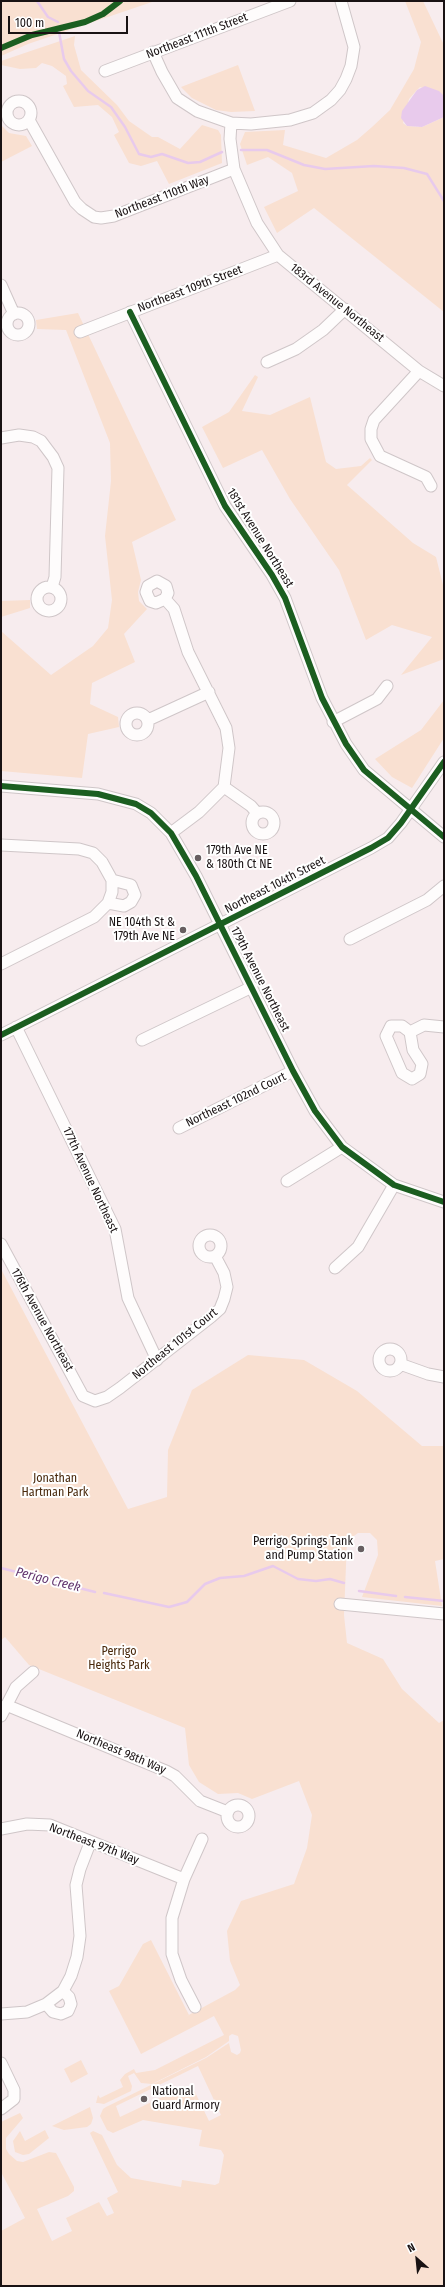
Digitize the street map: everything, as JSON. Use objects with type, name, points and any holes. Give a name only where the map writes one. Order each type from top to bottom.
[{"type":"street","name":"Northeast 111th Street","points":[[105,70],[290,1]]},
{"type":"street","points":[[153,52],[162,72],[177,98],[197,111],[231,123],[251,124],[290,120],[323,107],[340,90],[351,66],[353,54],[352,32],[341,1]]},
{"type":"street","name":"Northeast 110th Way","points":[[29,120],[75,202],[89,215],[101,218],[114,216],[234,169]]},
{"type":"street","name":"183rd Avenue Northeast","points":[[231,123],[230,139],[234,169],[260,229],[278,255],[419,371],[444,386]]},
{"type":"street","name":"Northeast 109th Street","points":[[80,332],[278,255]]},
{"type":"street","points":[[1,285],[14,314]]},
{"type":"street","points":[[267,362],[296,349],[323,330],[345,309]]},
{"type":"street","name":"181st Avenue Northeast","points":[[130,312],[225,506],[272,575],[285,598],[322,698],[333,722],[364,770],[384,789],[413,809],[444,837]]},
{"type":"street","points":[[419,371],[374,420],[371,429],[371,439],[380,456],[426,477],[431,486]]},
{"type":"street","points":[[1,438],[19,435],[33,437],[41,441],[58,468],[55,577],[52,588]]},
{"type":"street","points":[[165,599],[174,609],[188,652],[226,728],[229,748],[224,787],[199,812],[171,833]]},
{"type":"street","points":[[333,722],[377,699],[387,686]]},
{"type":"street","points":[[148,720],[209,692]]},
{"type":"street","name":"Northeast 104th Street","points":[[1,1035],[220,925],[388,838],[413,809],[444,762]]},
{"type":"street","name":"179th Avenue Northeast","points":[[1,786],[98,794],[121,800],[151,813],[171,833],[196,876],[293,1071],[316,1111],[342,1147],[394,1185],[444,1202]]},
{"type":"street","points":[[224,787],[251,806],[257,813]]},
{"type":"street","points":[[1,845],[79,850],[93,854],[102,862],[112,880],[112,892],[108,903],[94,917],[1,964]]},
{"type":"street","points":[[108,903],[124,906],[132,902],[135,895],[131,885],[112,880]]},
{"type":"street","points":[[350,939],[427,900],[444,886]]},
{"type":"street","points":[[142,1040],[252,987]]},
{"type":"street","points":[[391,1026],[402,1026],[410,1032],[413,1050],[422,1064],[420,1074],[412,1079],[402,1073],[386,1036],[391,1026]]},
{"type":"street","points":[[410,1032],[424,1026],[444,1027]]},
{"type":"street","name":"177th Avenue Northeast","points":[[16,1027],[115,1229],[128,1298],[157,1360]]},
{"type":"street","name":"Northeast 102nd Court","points":[[179,1128],[293,1071]]},
{"type":"street","points":[[287,1181],[342,1147]]},
{"type":"street","points":[[335,1268],[358,1247],[394,1185]]},
{"type":"street","name":"176th Avenue Northeast","points":[[1,1244],[83,1396]]},
{"type":"street","name":"Northeast 101st Court","points":[[83,1396],[95,1401],[107,1397],[157,1360],[220,1309],[227,1286],[224,1273],[215,1256]]},
{"type":"street","points":[[400,1364],[428,1374],[444,1377]]},
{"type":"street","points":[[340,1604],[444,1614]]},
{"type":"street","points":[[1,1716],[16,1688],[33,1672]]},
{"type":"street","name":"Northeast 98th Way","points":[[6,1705],[166,1771],[176,1776],[200,1801],[228,1812]]},
{"type":"street","name":"Northeast 97th Way","points":[[1,1828],[27,1824],[50,1825],[90,1843],[184,1879]]},
{"type":"street","points":[[195,2007],[177,1970],[172,1949],[172,1918],[184,1879],[202,1839]]},
{"type":"street","points":[[1,2014],[27,2012],[46,2004],[64,1991],[77,1957],[80,1936],[76,1885],[80,1869],[90,1843]]},
{"type":"street","points":[[46,2004],[53,2012],[61,2014],[68,2011],[71,2004],[69,1997],[64,1991]]},
{"type":"street","points":[[1,2063],[14,2090],[14,2099],[1,2109]]},
{"type":"green space","points":[[1,1],[155,1],[28,44],[1,56]]},
{"type":"green space","points":[[405,1],[423,1],[444,45],[444,96],[420,87],[409,99],[403,123],[407,126],[422,127],[444,117],[444,312],[314,208],[277,233],[264,207],[298,191],[292,173],[268,157],[247,165],[240,144],[245,132],[285,130],[283,145],[326,158],[357,140],[372,127],[390,110],[414,69],[421,42]]},
{"type":"green space","points":[[75,36],[74,45],[81,70],[117,105],[129,121],[152,137],[158,137],[180,149],[202,125],[218,130],[221,135],[222,163],[169,184],[157,161],[141,166],[129,163],[114,135],[119,132],[112,117],[98,105],[74,107],[63,86],[67,84],[66,76],[52,66],[42,63],[36,68],[20,69],[1,65],[1,61]]},
{"type":"green space","points":[[238,65],[255,111],[231,112],[216,110],[192,98],[181,87]]},
{"type":"green space","points":[[1,125],[9,133],[26,136],[32,146],[1,162]]},
{"type":"green space","points":[[78,313],[176,520],[132,542],[141,580],[138,592],[139,601],[147,609],[124,634],[135,662],[92,683],[90,704],[118,717],[119,727],[88,734],[82,778],[1,771],[1,631],[51,675],[93,646],[108,628],[112,600],[105,536],[111,481],[110,443],[66,330],[37,329],[36,320]]},
{"type":"green space","points":[[255,375],[258,377],[242,411],[270,415],[310,397],[326,462],[336,469],[361,466],[370,458],[372,460],[347,485],[413,543],[436,557],[444,589],[444,659],[401,675],[432,637],[392,625],[366,640],[339,570],[290,499],[262,450],[223,468],[202,427],[229,412]]},
{"type":"green space","points":[[30,600],[30,608],[1,617],[1,601]]},
{"type":"green space","points":[[444,700],[444,738],[412,788],[392,777],[375,759],[421,730]]},
{"type":"green space","points":[[1,1269],[128,1509],[167,1497],[168,1450],[192,1390],[248,1355],[304,1360],[357,1391],[422,1446],[444,1446],[444,1559],[435,1561],[442,1606],[362,1597],[378,1555],[377,1540],[370,1533],[358,1533],[347,1541],[344,1615],[347,1643],[383,1659],[402,1689],[439,1723],[444,1720],[444,2286],[1,2286],[1,2231],[25,2218],[1,2172],[1,2122],[20,2113],[23,2118],[6,2138],[6,2149],[9,2154],[17,2161],[23,2162],[49,2152],[56,2153],[74,2187],[74,2191],[68,2196],[37,2209],[52,2241],[72,2231],[66,2218],[99,2202],[107,2216],[114,2213],[107,2198],[118,2192],[90,2133],[93,2131],[102,2135],[117,2165],[131,2178],[181,2187],[182,2180],[215,2185],[219,2183],[224,2155],[221,2150],[199,2146],[202,2130],[143,2120],[113,2133],[107,2130],[100,2116],[103,2109],[106,2107],[206,2058],[229,2043],[231,2052],[237,2055],[241,2050],[238,2036],[232,2034],[229,2036],[229,2041],[206,2057],[152,2084],[141,2083],[134,2073],[128,2076],[132,2086],[131,2091],[104,2104],[96,2103],[98,2095],[100,2098],[123,2087],[120,2080],[125,2074],[134,2069],[136,2073],[155,2070],[224,2035],[214,2016],[141,2054],[109,1991],[119,1986],[143,1944],[151,1940],[189,2015],[235,1990],[240,1985],[230,1961],[227,1931],[241,1901],[294,1884],[307,1848],[312,1815],[299,1781],[252,1799],[238,1793],[218,1794],[199,1782],[189,1765],[185,1728],[29,1665],[5,1637],[1,1640]],"holes":[[[198,2066],[221,2115],[209,2121],[192,2086],[181,2092],[179,2089],[120,2117],[116,2106]]]},
{"type":"green space","points":[[81,2060],[88,2074],[71,2083],[64,2069]]},
{"type":"green space","points":[[90,2107],[93,2118],[91,2124],[87,2127],[64,2130],[52,2126]]},
{"type":"green space","points":[[45,2130],[49,2138],[29,2154],[23,2155],[15,2152],[13,2141],[20,2131],[25,2141]]},
{"type":"shaded area","points":[[425,86],[439,91],[444,96],[444,117],[422,127],[407,126],[401,118],[402,111],[417,90]]},
{"type":"waterway","points":[[37,1],[48,17],[58,22]]},
{"type":"waterway","points":[[59,32],[64,59],[71,71],[88,91],[111,107],[125,127],[139,154],[151,157],[162,154],[188,163],[200,162],[222,152]]},
{"type":"waterway","points":[[241,150],[267,150],[304,165],[325,169],[374,166],[404,168],[427,174],[444,201]]},
{"type":"waterway","name":"Perigo Creek","points":[[104,1593],[169,1607],[187,1602],[205,1584],[220,1578],[244,1576],[273,1566],[298,1579],[316,1581],[330,1579],[344,1583]]},
{"type":"waterway","name":"Perigo Creek","points":[[1,1568],[95,1592]]},
{"type":"waterway","name":"Perigo Creek","points":[[359,1591],[396,1596]]},
{"type":"waterway","name":"Perigo Creek","points":[[405,1597],[444,1601]]},
{"type":"cycle path","points":[[1,48],[32,35],[85,22],[103,14],[120,1]]},
{"type":"cycle path","points":[[130,312],[225,506],[272,575],[285,598],[322,698],[346,744],[364,770],[444,837]]},
{"type":"cycle path","points":[[1,1035],[388,838],[401,823],[444,762]]},
{"type":"cycle path","points":[[1,786],[98,794],[136,804],[151,813],[171,833],[196,876],[293,1071],[315,1111],[342,1147],[394,1185],[444,1202]]},
{"type":"place","name":"179th Ave NE & 180th Ct NE","points":[[198,858]]},
{"type":"place","name":"NE 104th St & 179th Ave NE","points":[[183,930]]},
{"type":"place","name":"Perrigo Springs Tank and Pump Station","points":[[361,1549]]},
{"type":"place","name":"National Guard Armory","points":[[144,2099]]},
{"type":"park label","name":"Jonathan Hartman Park","points":[[55,1486]]},
{"type":"park label","name":"Perrigo Heights Park","points":[[119,1659]]}]
